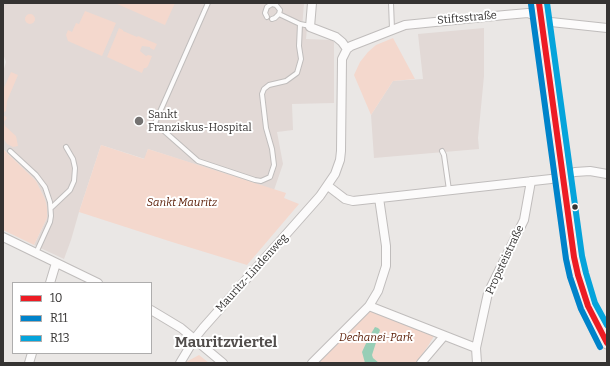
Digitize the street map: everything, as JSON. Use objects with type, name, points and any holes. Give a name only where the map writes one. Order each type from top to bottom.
[{"type":"main road","points":[[539,3],[574,257],[588,306],[607,343]]},
{"type":"street","points":[[312,3],[310,26],[336,37],[347,49]]},
{"type":"street","name":"Stiftsstraße","points":[[347,49],[392,29],[416,23],[528,13],[551,22],[607,28]]},
{"type":"street","name":"Mauritz-Lindenweg","points":[[180,363],[195,338],[328,186],[340,160],[342,132],[341,68],[342,59],[347,49]]},
{"type":"street","points":[[328,186],[346,199],[353,202],[531,181],[563,176],[575,172],[585,171],[607,174]]},
{"type":"street","name":"Propsteistraße","points":[[477,363],[476,348],[488,293],[524,220],[531,181]]},
{"type":"street","points":[[312,363],[369,306],[378,291],[386,266],[386,246],[379,198]]},
{"type":"street","points":[[3,237],[96,282]]},
{"type":"street","points":[[50,282],[56,263]]},
{"type":"street","points":[[369,306],[476,348]]},
{"type":"street","points":[[152,311],[195,338],[223,363]]},
{"type":"street","points":[[421,363],[444,336]]},
{"type":"lane","points":[[208,3],[155,123],[198,161],[256,180],[261,181],[270,177],[274,165],[272,149],[266,128],[262,94],[264,89],[269,85],[286,81],[296,73],[301,59],[299,46],[300,24]]},
{"type":"lane","points":[[391,3],[392,29]]},
{"type":"lane","points":[[272,4],[278,6],[280,10],[279,14],[275,18],[270,18],[265,13],[268,5],[272,4]]},
{"type":"lane","points":[[279,14],[300,24],[310,26]]},
{"type":"lane","points":[[51,208],[70,190],[74,181],[75,168],[73,159],[66,147]]},
{"type":"lane","points":[[10,151],[41,181],[48,194],[51,208],[50,222],[36,253]]},
{"type":"lane","points":[[442,151],[444,154],[448,190]]},
{"type":"shaded area","name":"Sankt Franziskus-Hospital","points":[[3,3],[304,3],[302,28],[307,28],[306,39],[332,40],[334,42],[334,103],[292,104],[293,130],[277,132],[283,164],[274,190],[148,149],[145,159],[101,145],[64,259],[34,245],[47,218],[45,199],[36,181],[3,149],[3,72],[6,62],[3,54]]},
{"type":"shaded area","points":[[484,28],[484,76],[478,138],[479,149],[374,158],[371,115],[393,81],[423,79],[418,34]]},
{"type":"shaded area","points":[[375,327],[380,330],[372,355],[373,358],[379,363],[365,363],[362,352]]},
{"type":"green space","points":[[115,3],[175,3],[165,25]]},
{"type":"green space","points":[[85,11],[116,23],[102,56],[68,41],[66,35],[68,30],[72,32],[76,23],[79,24]]},
{"type":"green space","points":[[30,14],[35,19],[30,24],[25,19]]},
{"type":"green space","points":[[119,28],[137,37],[138,36],[157,44],[154,50],[150,47],[142,46],[140,51],[146,56],[152,56],[148,66],[144,68],[142,73],[107,57]]},
{"type":"green space","points":[[393,38],[415,79],[393,81],[371,115],[354,75],[360,62],[368,52],[376,45]]},
{"type":"green space","points":[[11,72],[18,75],[7,101],[6,111],[3,113],[3,90]]},
{"type":"green space","points":[[3,116],[7,118],[4,122],[5,126],[16,136],[18,146],[13,147],[7,144],[3,138]]},
{"type":"green space","name":"Sankt Mauritz","points":[[101,145],[144,159],[148,149],[286,193],[284,198],[299,204],[247,265],[79,212]]},
{"type":"green space","points":[[3,149],[36,181],[45,199],[47,218],[34,245],[3,230]]},
{"type":"green space","name":"Dechanei-Park","points":[[369,308],[434,336],[416,363],[314,363]]},
{"type":"green space","points":[[199,355],[209,363],[186,363],[186,362]]},
{"type":"transit line","name":"10","points":[[539,3],[574,257],[588,306],[607,343]]},
{"type":"transit line","name":"R13","points":[[547,3],[582,256],[595,303],[607,325]]},
{"type":"transit line","name":"R11","points":[[531,4],[566,259],[570,277],[581,309],[600,347]]},
{"type":"place","name":"Sankt Franziskus-Hospital","points":[[139,121]]},
{"type":"district","name":"Mauritzviertel","points":[[226,343]]}]
